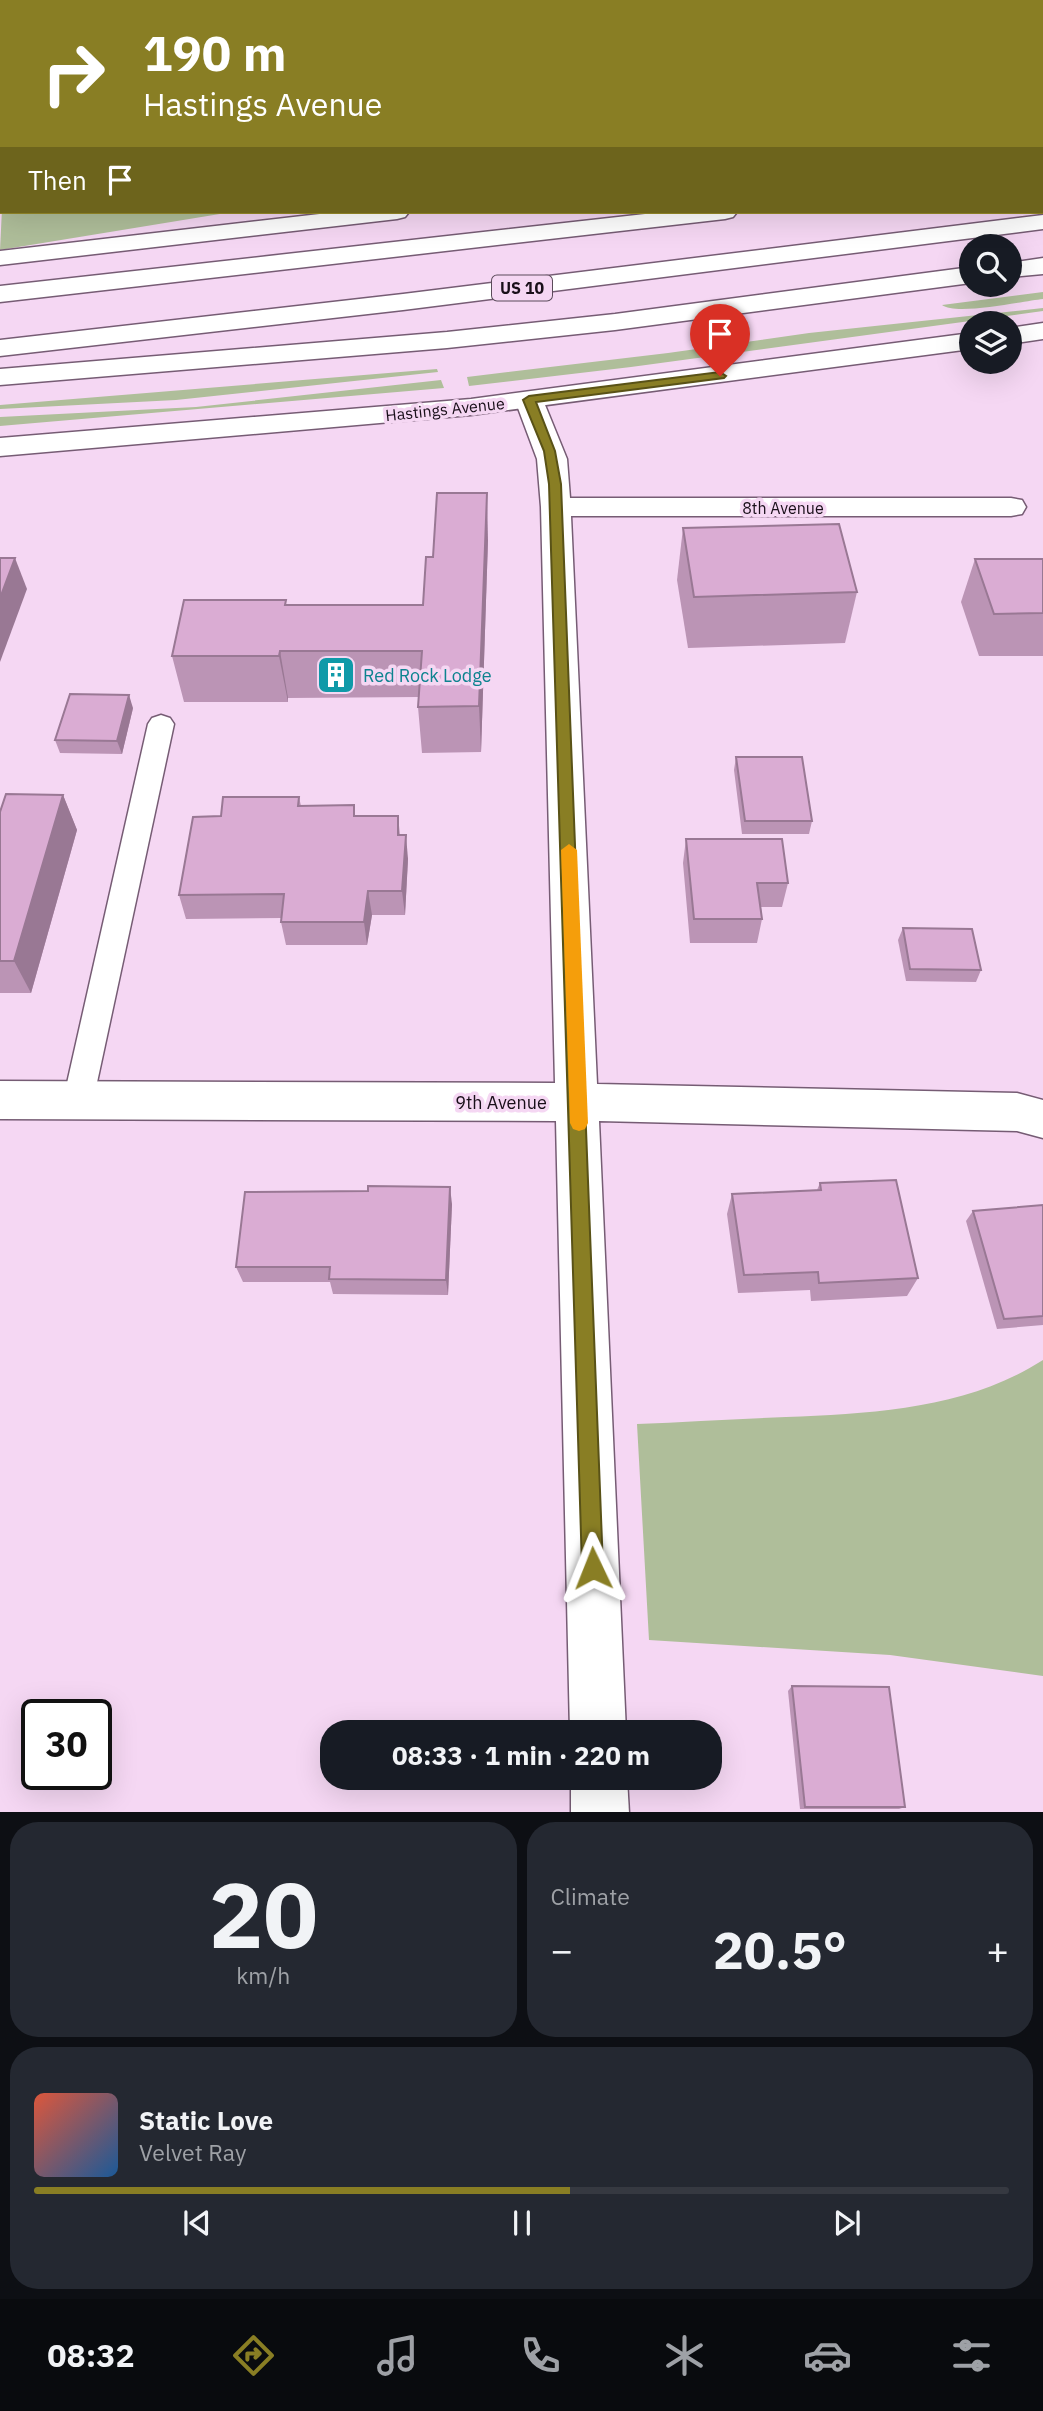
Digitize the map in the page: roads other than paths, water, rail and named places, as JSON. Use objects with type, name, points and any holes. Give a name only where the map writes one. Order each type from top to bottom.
[{"type":"main road","points":[[0,258],[380,214]]},
{"type":"main road","points":[[0,294],[707,214]]},
{"type":"main road","name":"US 10","points":[[0,348],[402,303],[1043,222]]},
{"type":"main road","points":[[1022,269],[1043,266]]},
{"type":"main road","points":[[0,377],[460,339],[615,322],[959,277]]},
{"type":"main road","points":[[1022,334],[1043,331]]},
{"type":"main road","name":"Hastings Avenue","points":[[0,447],[398,414],[529,400],[959,343]]},
{"type":"main road","points":[[529,400],[552,459],[556,507],[598,1720]]},
{"type":"main road","name":"8th Avenue","points":[[556,507],[1011,507]]},
{"type":"main road","name":"9th Avenue","points":[[0,1100],[578,1102],[1017,1112],[1043,1119]]},
{"type":"main road","points":[[599,1790],[600,1812]]},
{"type":"lane","points":[[78,1101],[161,724]]},
{"type":"place","name":"Red Rock Lodge","points":[[336,675]]}]
